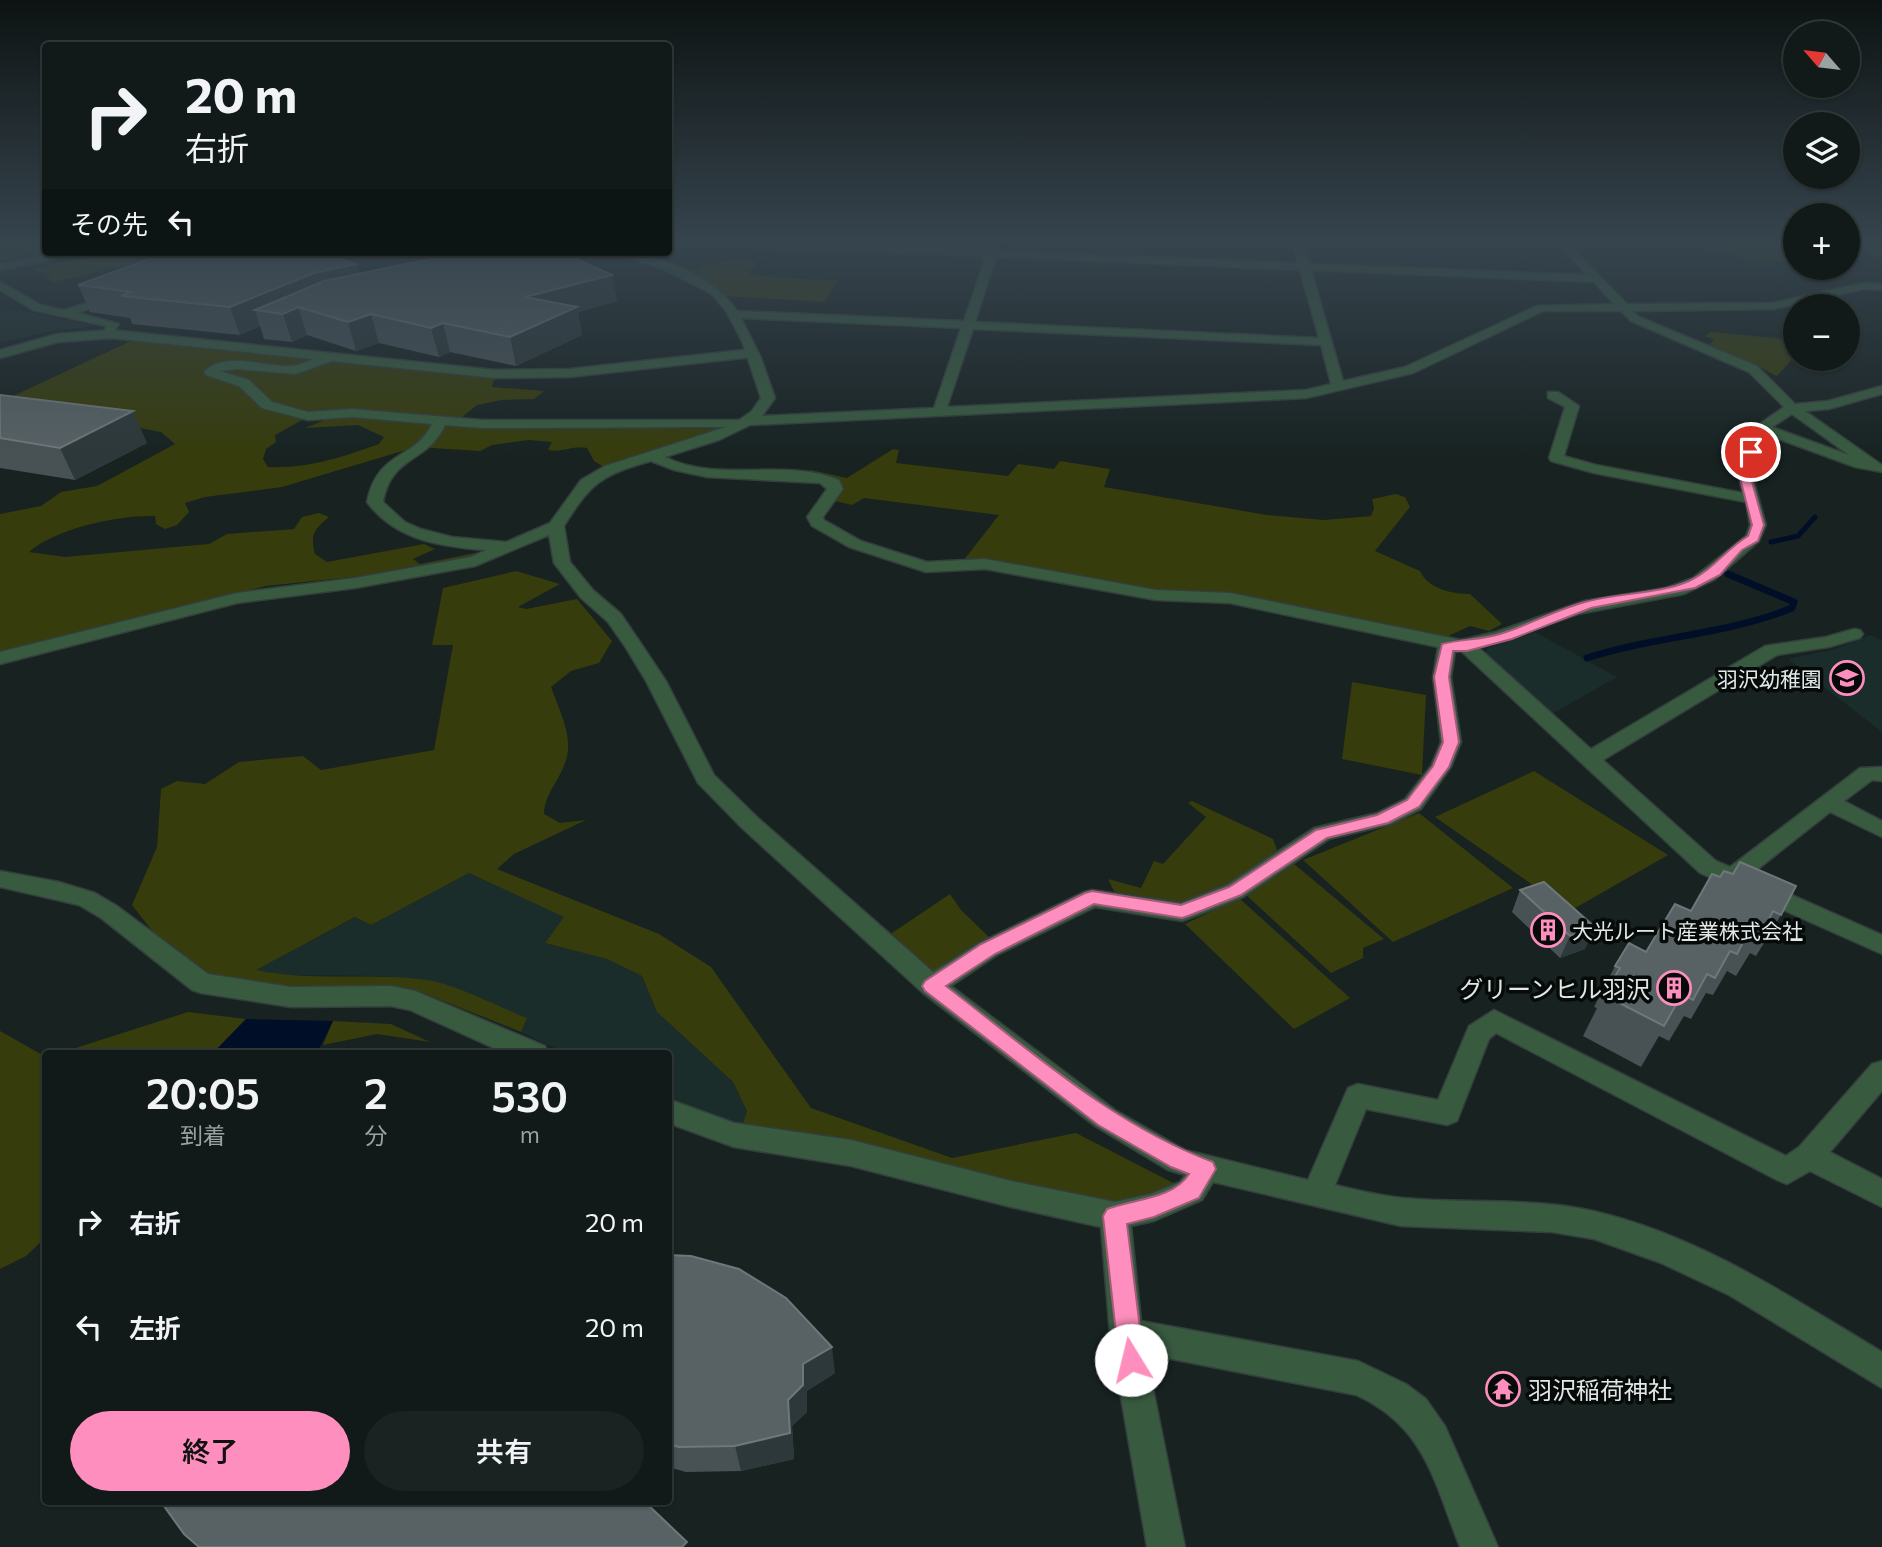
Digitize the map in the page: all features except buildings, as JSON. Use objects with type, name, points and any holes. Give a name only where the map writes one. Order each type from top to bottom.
[{"type":"street","points":[[57,312],[113,324],[107,334]]},
{"type":"street","points":[[65,314],[70,312]]},
{"type":"street","points":[[939,412],[973,312]]},
{"type":"street","points":[[1319,312],[1338,386]]},
{"type":"street","points":[[331,357],[297,370],[236,366],[218,367],[210,372],[244,383],[267,405],[309,416],[352,414],[440,422],[743,423],[1306,394],[1409,370],[1532,312]]},
{"type":"street","points":[[1629,312],[1635,318],[1746,364],[1792,408],[1880,470]]},
{"type":"street","points":[[0,658],[237,597],[355,583],[475,561],[516,546],[538,532],[556,526],[588,481],[612,468],[691,445],[743,423],[763,408],[768,398],[752,353],[732,314],[1328,342]]},
{"type":"street","points":[[0,354],[44,340],[107,334],[477,373],[539,375],[752,353]]},
{"type":"street","points":[[230,346],[248,338]]},
{"type":"street","points":[[932,986],[988,949],[1092,898],[1182,912],[1235,891],[1322,834],[1382,819],[1413,804],[1441,767],[1451,742],[1442,677],[1447,647],[1467,647],[1507,636],[1543,620],[1589,605],[1690,586],[1715,572],[1737,547],[1754,538],[1758,525],[1747,482],[1755,432],[1792,408],[1829,405],[1882,390]]},
{"type":"street","points":[[1553,395],[1572,406],[1556,458],[1594,469],[1752,499]]},
{"type":"street","points":[[440,422],[436,435],[429,442],[389,467],[378,478],[375,499],[377,506],[422,535],[460,546],[516,546]]},
{"type":"street","points":[[1761,428],[1880,470]]},
{"type":"street","points":[[653,456],[662,461],[721,475],[804,474],[825,478],[834,483],[835,489],[815,517],[818,523],[855,544],[926,567],[985,564],[1156,595],[1230,598],[1467,647],[1708,867],[1882,945]]},
{"type":"street","points":[[556,526],[562,563],[587,594],[615,618],[635,648],[656,681],[705,778],[750,823],[932,986],[1105,1118],[1178,1161],[1315,1195],[1401,1212],[1552,1218],[1594,1226],[1669,1251],[1740,1284],[1882,1371]]},
{"type":"street","points":[[1590,759],[1772,650],[1829,642],[1854,634]]},
{"type":"street","points":[[1730,879],[1867,773],[1882,775]]},
{"type":"street","points":[[1828,802],[1882,830]]},
{"type":"street","points":[[0,879],[59,890],[87,900],[109,912],[201,983],[291,996],[391,996],[415,1001],[526,1050]]},
{"type":"street","points":[[1315,1195],[1358,1097],[1447,1113],[1478,1033],[1494,1020],[1787,1171],[1809,1156],[1882,1072]]},
{"type":"street","points":[[672,1112],[734,1135],[851,1153],[1011,1194],[1115,1216],[1154,1207],[1191,1191],[1205,1169]]},
{"type":"street","points":[[1809,1156],[1882,1194]]},
{"type":"street","points":[[1115,1216],[1126,1334],[1166,1547]]},
{"type":"street","points":[[1126,1334],[1358,1378],[1382,1390],[1413,1410],[1430,1434],[1479,1547]]},
{"type":"shaded area","points":[[0,312],[30,312],[95,326],[47,332],[0,343]]},
{"type":"shaded area","points":[[1535,632],[1617,677],[1552,714],[1486,656],[1487,648]]},
{"type":"shaded area","name":"羽沢幼稚園","points":[[1870,635],[1882,640],[1882,732],[1788,659],[1835,649]]},
{"type":"shaded area","points":[[469,873],[565,917],[545,943],[607,959],[642,976],[657,1012],[733,1082],[747,1111],[741,1129],[672,1102],[672,1050],[559,1050],[521,1032],[527,1018],[385,976],[282,975],[255,970],[356,917],[371,925]]},
{"type":"green space","points":[[1711,332],[1783,339],[1783,369],[1777,376],[1774,375],[1709,345],[1714,340],[1705,336]]},
{"type":"green space","points":[[131,341],[494,379],[492,387],[544,391],[534,399],[502,400],[477,405],[461,418],[446,421],[354,409],[313,414],[275,435],[276,442],[266,449],[263,459],[268,467],[325,461],[379,444],[384,437],[358,425],[305,428],[332,417],[357,416],[494,427],[727,429],[607,469],[594,461],[587,448],[548,450],[552,442],[529,440],[492,445],[480,451],[416,447],[282,487],[205,497],[185,503],[189,512],[177,525],[165,529],[156,524],[155,516],[140,516],[71,530],[55,536],[29,552],[65,557],[209,544],[227,534],[294,529],[302,517],[319,513],[329,517],[314,533],[315,554],[327,562],[424,544],[435,549],[413,559],[420,564],[485,551],[495,552],[409,571],[266,586],[0,654],[0,514],[41,506],[61,492],[97,486],[175,444],[161,432],[0,402]]},
{"type":"green space","points":[[893,449],[899,450],[896,463],[1008,476],[1018,464],[1054,469],[1060,461],[1110,469],[1104,487],[1267,515],[1324,520],[1371,516],[1374,508],[1372,499],[1396,494],[1405,497],[1410,507],[1375,551],[1420,571],[1435,586],[1456,593],[1470,594],[1502,624],[1489,631],[1470,626],[1444,638],[1181,593],[963,561],[999,515],[864,498],[852,505],[835,501],[840,490],[807,473],[811,470],[847,478]]},
{"type":"green space","points":[[516,571],[560,584],[518,607],[526,609],[577,599],[612,641],[599,663],[571,671],[551,687],[565,725],[568,754],[549,794],[544,814],[560,823],[586,820],[514,854],[497,869],[659,934],[711,967],[811,1108],[952,1158],[1076,1133],[1183,1188],[1124,1211],[741,1129],[747,1111],[733,1082],[657,1012],[642,976],[607,959],[545,943],[564,917],[469,873],[371,925],[355,917],[256,970],[298,976],[384,977],[438,982],[527,1018],[521,1032],[421,992],[393,987],[278,988],[223,983],[164,946],[132,905],[157,847],[161,789],[177,781],[205,784],[239,762],[303,756],[321,770],[434,750],[453,645],[432,645],[443,588]]},
{"type":"green space","points":[[1352,682],[1426,695],[1422,775],[1342,759]]},
{"type":"green space","points":[[1534,771],[1668,855],[1570,911],[1435,817]]},
{"type":"green space","points":[[1192,801],[1273,839],[1277,850],[1227,889],[1182,907],[1127,899],[1114,891],[1108,879],[1141,888],[1154,861],[1163,864],[1206,817],[1188,803]]},
{"type":"green space","points":[[1419,813],[1513,888],[1393,942],[1303,860]]},
{"type":"green space","points":[[1293,863],[1384,939],[1363,948],[1363,958],[1331,973],[1246,895]]},
{"type":"green space","points":[[950,894],[961,910],[990,938],[927,982],[880,941]]},
{"type":"green space","points":[[1239,898],[1350,998],[1294,1029],[1185,924]]},
{"type":"green space","points":[[188,1012],[246,1019],[216,1050],[69,1050]]},
{"type":"green space","points":[[333,1021],[391,1024],[430,1042],[377,1034],[323,1045]]},
{"type":"green space","points":[[0,1031],[42,1055],[42,1241],[26,1256],[0,1269]]},
{"type":"water","points":[[246,1019],[333,1021],[318,1050],[216,1050]]},
{"type":"waterway","points":[[1771,542],[1798,536],[1815,517]]},
{"type":"waterway","points":[[1587,658],[1742,624],[1792,608],[1794,602],[1728,574]]},
{"type":"place","name":"羽沢幼稚園","points":[[1847,678]]},
{"type":"place","name":"大光ルート産業株式会社","points":[[1548,930]]},
{"type":"place","name":"グリーンヒル羽沢","points":[[1674,988]]},
{"type":"place","name":"羽沢稲荷神社","points":[[1503,1389]]},
{"type":"route","points":[[1131,1360],[1115,1216],[1154,1207],[1191,1191],[1205,1169],[1178,1161],[1105,1118],[932,986],[988,949],[1092,898],[1182,912],[1235,891],[1280,859],[1322,834],[1382,819],[1413,804],[1441,767],[1451,742],[1442,677],[1447,647],[1467,647],[1507,636],[1543,620],[1589,605],[1690,586],[1715,572],[1737,547],[1754,538],[1758,525],[1747,482],[1751,452]]}]
